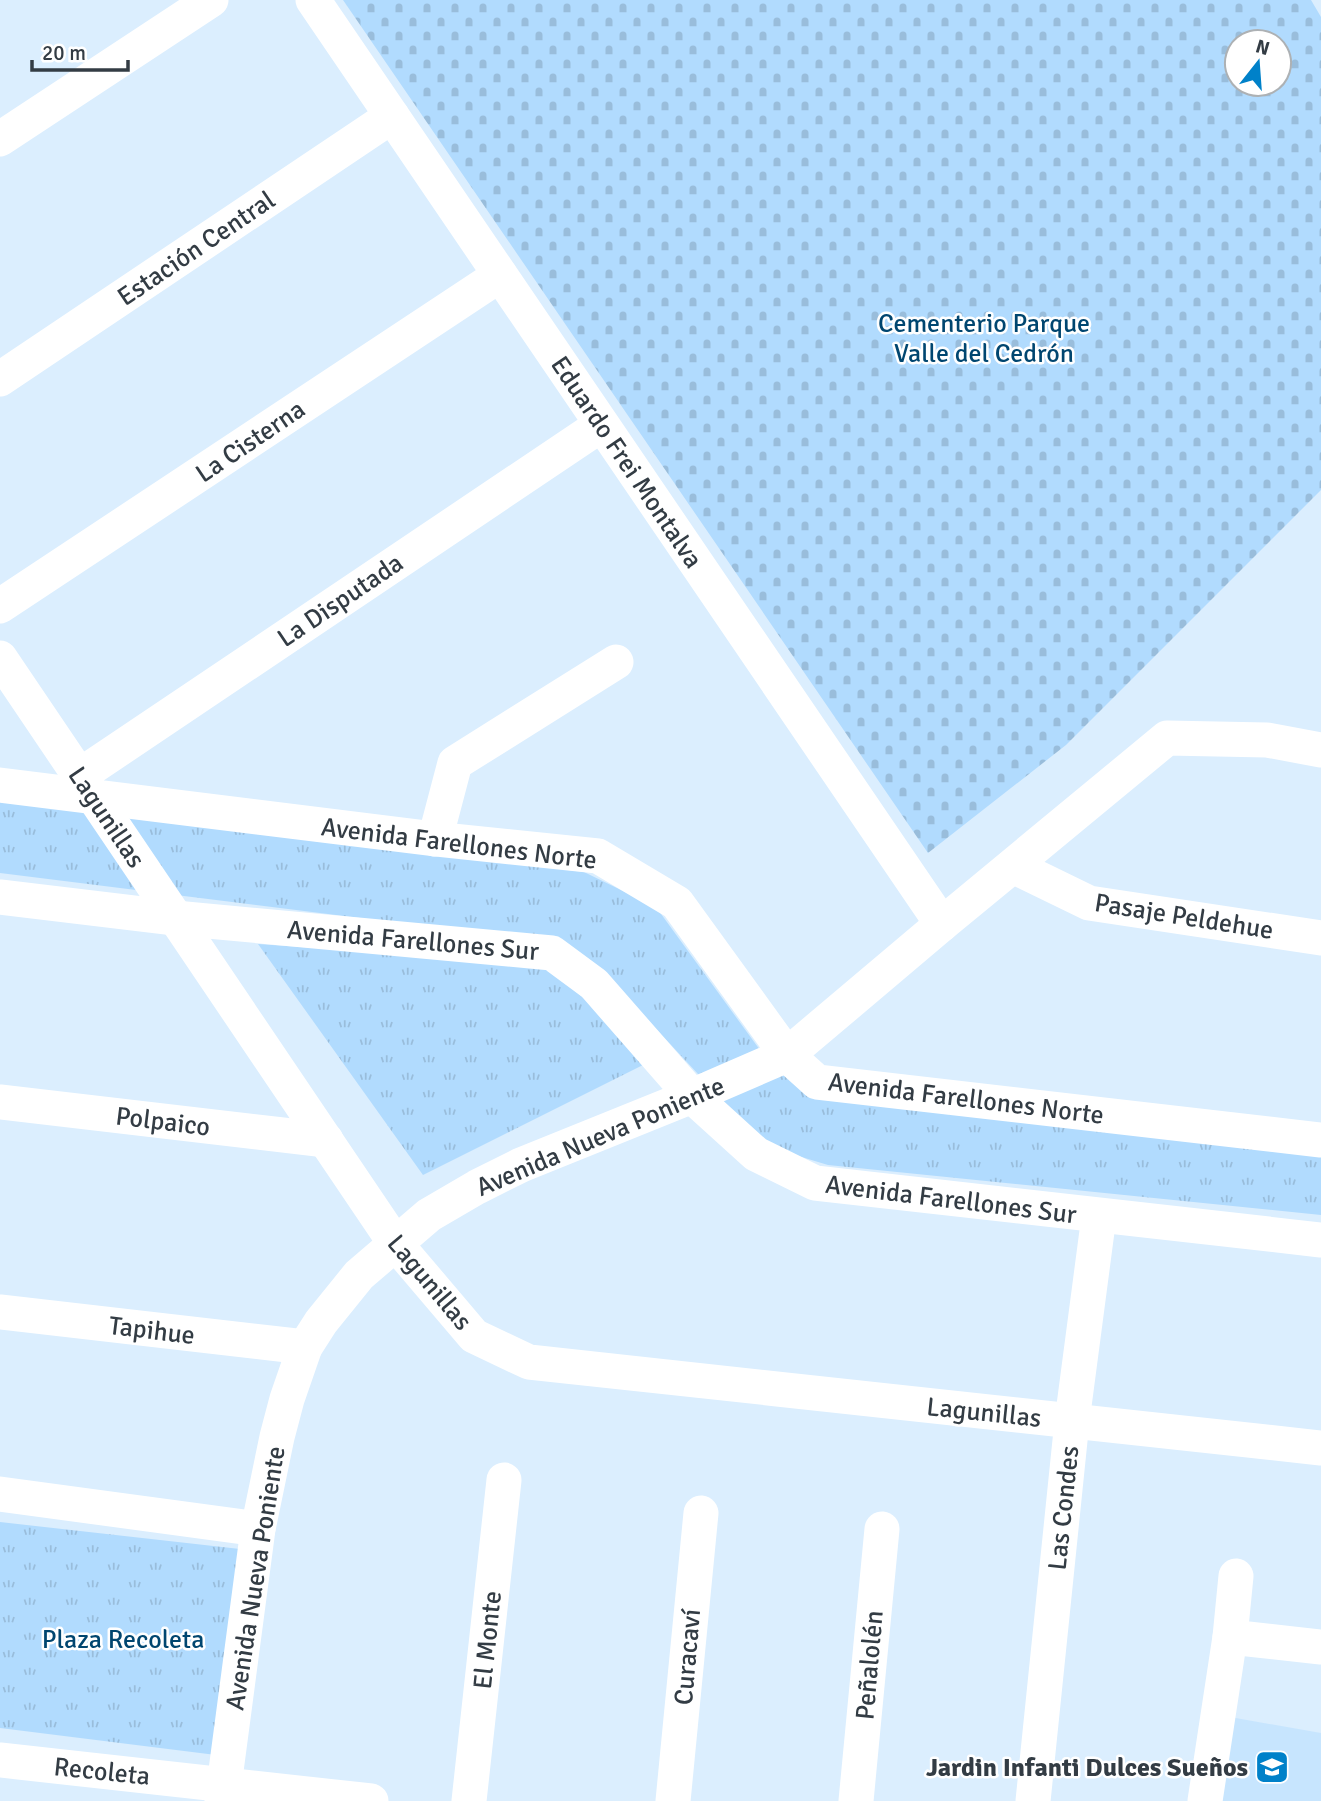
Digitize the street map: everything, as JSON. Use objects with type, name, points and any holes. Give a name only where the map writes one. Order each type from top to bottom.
[{"type":"street","points":[[0,139],[211,0]]},
{"type":"street","name":"Eduardo Frei Montalva","points":[[313,0],[942,924]]},
{"type":"street","name":"Estación Central","points":[[0,379],[392,116]]},
{"type":"street","name":"La Cisterna","points":[[0,606],[500,275]]},
{"type":"street","name":"La Disputada","points":[[86,786],[601,425]]},
{"type":"street","name":"Lagunillas","points":[[0,658],[395,1243],[474,1336],[529,1362],[1321,1448]]},
{"type":"street","points":[[435,839],[455,763],[616,662]]},
{"type":"street","name":"Avenida Nueva Poniente","points":[[223,1793],[258,1529],[277,1437],[304,1348],[359,1275],[429,1215],[477,1187],[521,1165],[787,1055],[1167,738],[1267,740],[1321,750]]},
{"type":"street","name":"Avenida Farellones Norte","points":[[0,786],[86,786],[435,839],[598,856],[677,903],[787,1055],[817,1082],[1321,1140]]},
{"type":"street","name":"Pasaje Peldehue","points":[[1013,866],[1089,903],[1321,938]]},
{"type":"street","name":"Avenida Farellones Sur","points":[[0,897],[176,918],[552,953],[594,984],[692,1096],[755,1154],[815,1183],[1321,1240]]},
{"type":"street","name":"Polpaico","points":[[0,1102],[326,1140]]},
{"type":"street","name":"Las Condes","points":[[1033,1801],[1072,1422],[1100,1216]]},
{"type":"street","name":"Tapihue","points":[[0,1312],[304,1348]]},
{"type":"street","name":"El Monte","points":[[469,1801],[504,1480]]},
{"type":"street","points":[[0,1494],[258,1529]]},
{"type":"street","name":"Curacaví","points":[[673,1801],[701,1513]]},
{"type":"street","name":"Peñalolén","points":[[856,1801],[882,1529]]},
{"type":"street","points":[[1205,1801],[1230,1637],[1236,1576]]},
{"type":"street","points":[[1230,1637],[1321,1647]]},
{"type":"street","name":"Recoleta","points":[[0,1760],[223,1793],[371,1801]]},
{"type":"shaded area","name":"Jardin Infanti Dulces Sueños","points":[[1230,1717],[1321,1733],[1321,1801],[1220,1801]]},
{"type":"green space","name":"Cementerio Parque Valle del Cedrón","points":[[343,0],[1311,0],[1321,17],[1321,490],[1066,745],[928,853]]},
{"type":"green space","points":[[0,800],[584,872],[656,907],[765,1057],[1321,1149],[1321,1215],[828,1165],[765,1146],[605,974],[553,942],[0,873]]},
{"type":"green space","points":[[258,944],[542,964],[586,1000],[645,1064],[423,1175]]},
{"type":"green space","name":"Plaza Recoleta","points":[[0,1522],[240,1549],[216,1755],[0,1728]]},
{"type":"place","name":"Jardin Infanti Dulces Sueños","points":[[1272,1767]]}]
